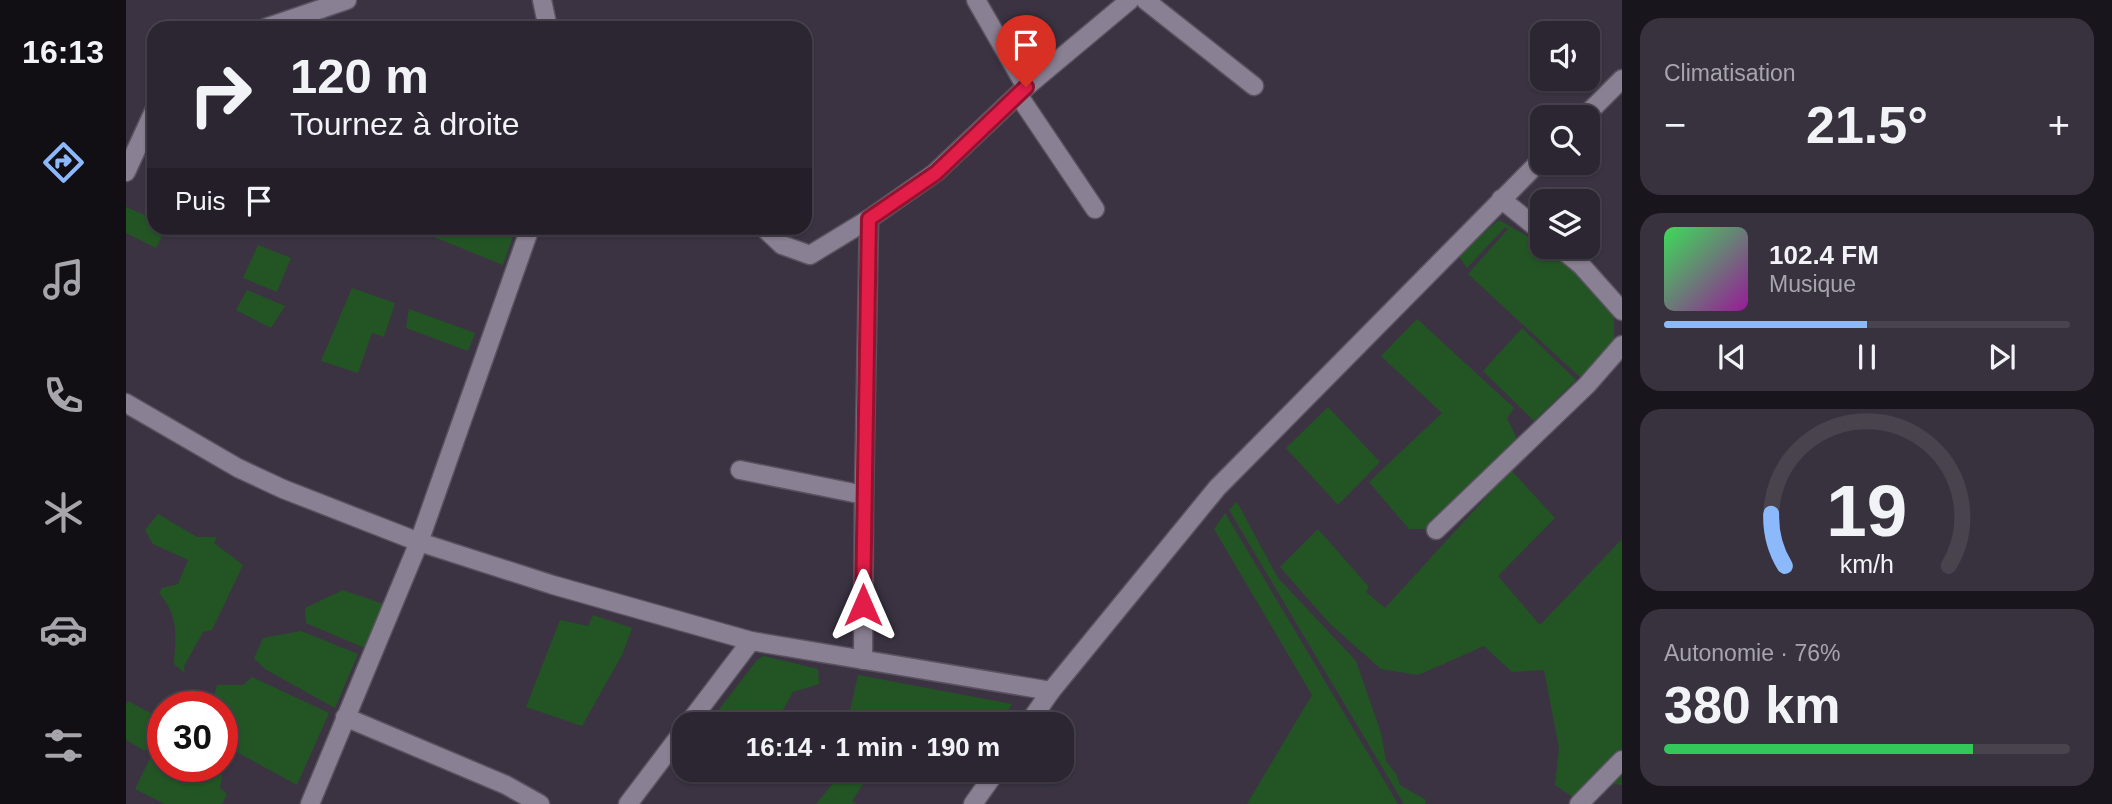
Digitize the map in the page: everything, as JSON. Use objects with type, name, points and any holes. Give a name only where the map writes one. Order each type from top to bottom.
[{"type":"street","points":[[281,21],[319,4],[347,0]]},
{"type":"street","points":[[542,0],[546,21]]},
{"type":"street","points":[[976,0],[1022,92],[1096,209]]},
{"type":"street","points":[[771,235],[782,245],[810,255],[869,219],[936,173],[1022,92],[1130,0]]},
{"type":"street","points":[[1145,0],[1254,86]]},
{"type":"street","points":[[1596,105],[1622,79]]},
{"type":"street","points":[[126,172],[147,126]]},
{"type":"street","points":[[1036,712],[1217,488],[1530,171]]},
{"type":"street","points":[[1502,199],[1530,222]]},
{"type":"street","points":[[863,660],[869,219]]},
{"type":"street","points":[[310,804],[419,542],[528,235]]},
{"type":"street","points":[[1574,259],[1622,311]]},
{"type":"street","points":[[1436,530],[1587,385],[1622,345]]},
{"type":"street","points":[[126,403],[239,468],[283,489],[419,542],[553,585],[751,641],[1051,691]]},
{"type":"street","points":[[740,470],[864,495]]},
{"type":"street","points":[[697,712],[751,641]]},
{"type":"street","points":[[345,717],[506,785],[540,804]]},
{"type":"street","points":[[628,804],[672,746]]},
{"type":"street","points":[[1579,804],[1622,761]]},
{"type":"street","points":[[973,804],[989,782]]},
{"type":"green space","points":[[126,207],[147,216],[147,235],[162,235],[156,248],[126,233]]},
{"type":"green space","points":[[1499,220],[1530,238],[1530,259],[1567,259],[1614,312],[1614,341],[1581,378],[1468,274],[1508,229],[1505,227],[1467,268],[1458,255]]},
{"type":"green space","points":[[429,235],[514,235],[503,265]]},
{"type":"green space","points":[[258,245],[291,258],[277,292],[243,278]]},
{"type":"green space","points":[[352,288],[395,303],[384,337],[372,333],[358,373],[321,361]]},
{"type":"green space","points":[[247,290],[285,306],[271,328],[236,310]]},
{"type":"green space","points":[[409,309],[475,333],[468,351],[406,328]]},
{"type":"green space","points":[[1417,319],[1514,408],[1507,418],[1517,439],[1426,529],[1409,529],[1369,482],[1442,413],[1381,356]]},
{"type":"green space","points":[[1522,328],[1576,380],[1534,421],[1483,371]]},
{"type":"green space","points":[[1328,407],[1380,462],[1338,505],[1286,448]]},
{"type":"green space","points":[[1511,470],[1555,518],[1498,576],[1540,625],[1622,539],[1622,785],[1615,784],[1582,803],[1555,785],[1559,748],[1544,670],[1512,672],[1484,646],[1418,675],[1381,669],[1330,624],[1280,567],[1318,529],[1369,587],[1366,592],[1385,608]]},
{"type":"green space","points":[[1237,502],[1278,578],[1356,661],[1381,733],[1386,761],[1400,785],[1426,800],[1425,804],[1404,804],[1229,510]]},
{"type":"green space","points":[[1225,513],[1398,804],[1247,804],[1312,695],[1214,529]]},
{"type":"green space","points":[[158,514],[197,537],[217,537],[214,543],[243,565],[212,630],[203,632],[184,666],[185,673],[174,664],[175,626],[170,610],[159,593],[162,588],[178,584],[188,560],[153,544],[145,530]]},
{"type":"green space","points":[[343,590],[383,604],[365,648],[306,623],[305,608]]},
{"type":"green space","points":[[593,615],[632,628],[623,653],[582,726],[526,707],[560,620],[588,626]]},
{"type":"green space","points":[[301,631],[358,654],[335,708],[265,669],[254,658],[263,638]]},
{"type":"green space","points":[[764,656],[818,669],[819,684],[793,692],[782,712],[717,712],[757,660]]},
{"type":"green space","points":[[858,675],[1012,704],[1007,712],[850,712]]},
{"type":"green space","points":[[252,677],[329,713],[297,785],[238,753],[238,691],[215,691],[217,685],[243,685]]},
{"type":"green space","points":[[128,701],[147,711],[145,751],[126,740]]},
{"type":"green space","points":[[147,765],[147,782],[221,782],[220,788],[227,794],[222,804],[165,804],[135,789]]},
{"type":"green space","points":[[834,782],[864,782],[852,801],[856,804],[816,804]]},
{"type":"route","points":[[863,605],[869,219],[936,173],[1026,87]]}]
